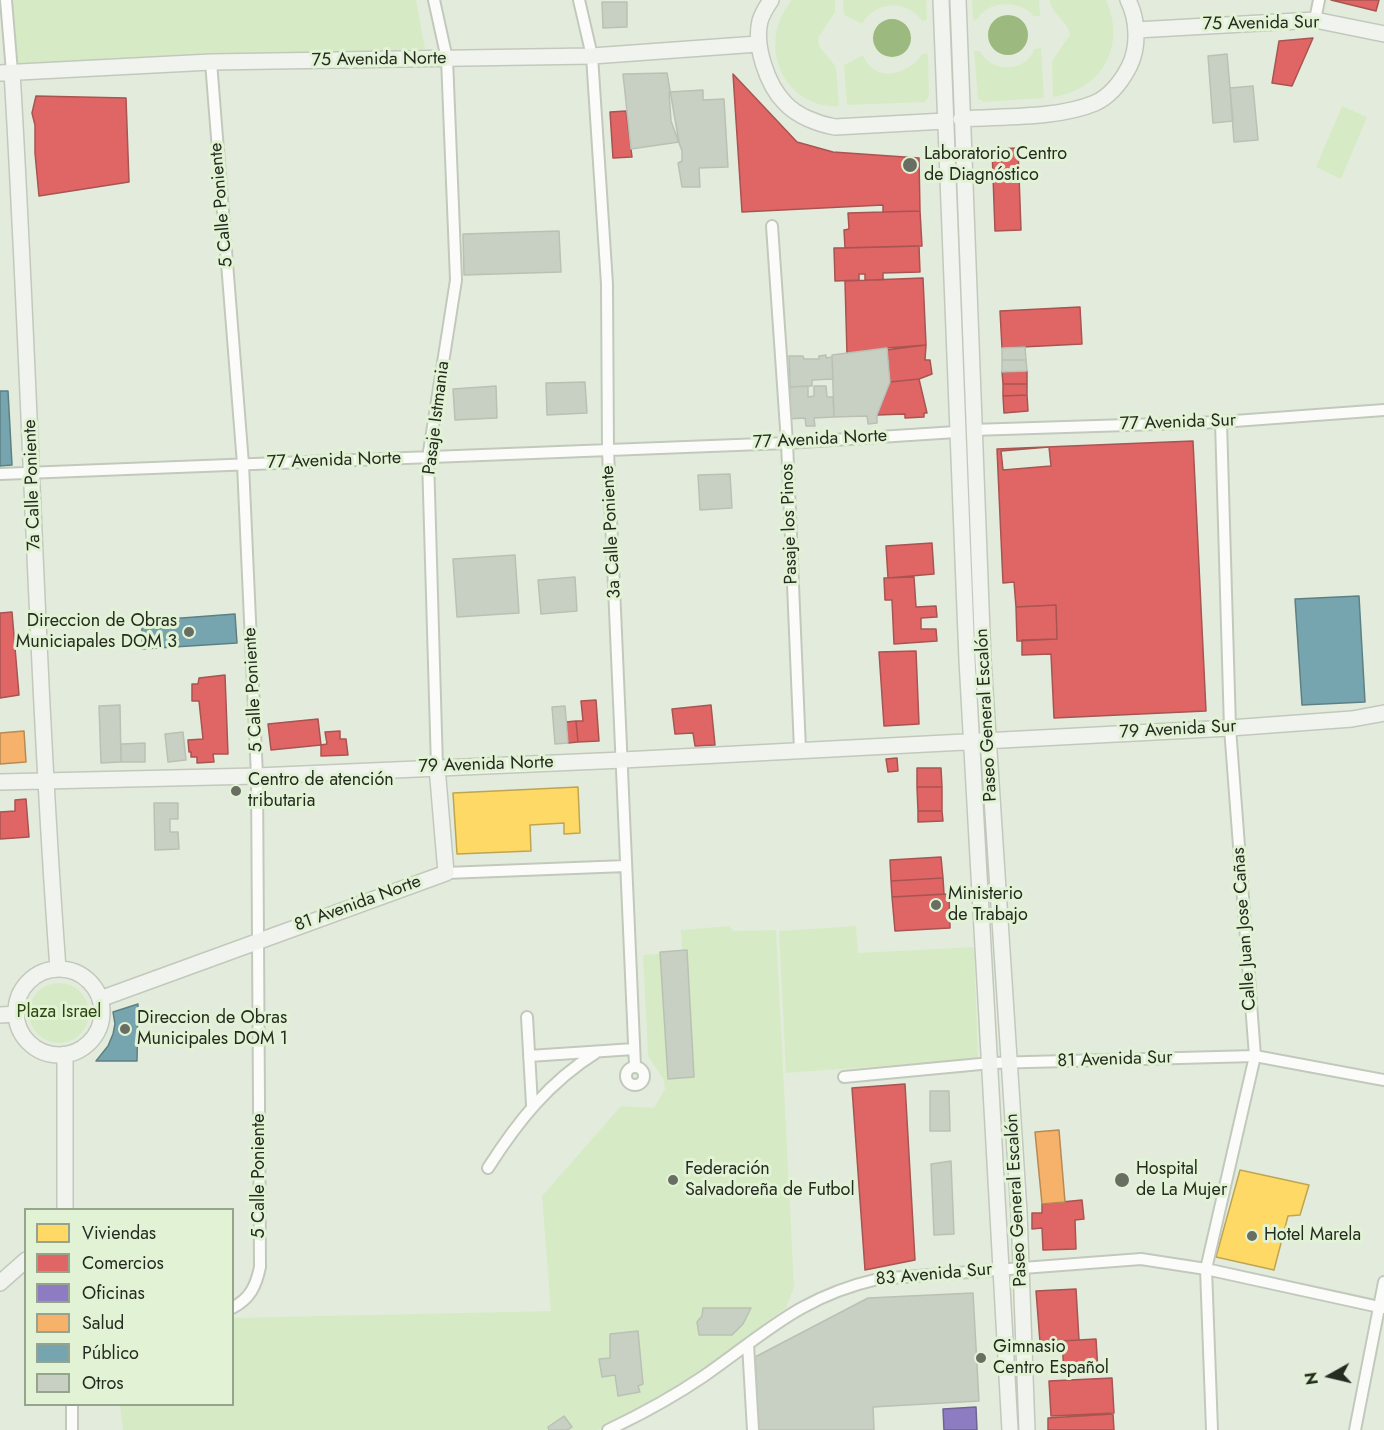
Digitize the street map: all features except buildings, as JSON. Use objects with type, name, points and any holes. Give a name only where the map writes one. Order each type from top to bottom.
[{"type":"main road","points":[[771,0],[760,20],[758,44],[765,71],[785,104],[817,123],[835,127],[945,121]]},
{"type":"main road","name":"Paseo General Escalón","points":[[941,0],[956,432],[1010,1430]]},
{"type":"main road","name":"Paseo General Escalón","points":[[958,0],[972,430],[987,740],[1010,1063],[1027,1430]]},
{"type":"main road","points":[[962,119],[1056,112],[1096,103],[1119,84],[1134,57],[1136,30],[1128,0]]},
{"type":"main road","name":"75 Avenida Sur","points":[[1136,30],[1315,20],[1384,34]]},
{"type":"main road","name":"75 Avenida Norte","points":[[6,72],[211,62],[592,56],[758,44]]},
{"type":"main road","name":"7a Calle Poniente","points":[[6,72],[33,473],[45,780],[58,969]]},
{"type":"main road","name":"79 Avenida Sur","points":[[971,741],[1230,728],[1352,719],[1384,713]]},
{"type":"main road","name":"79 Avenida Norte","points":[[0,782],[257,776],[971,741]]},
{"type":"main road","name":"Pasaje Istmania","points":[[437,767],[446,873]]},
{"type":"main road","name":"81 Avenida Norte","points":[[100,999],[446,873]]},
{"type":"main road","points":[[58,969],[72,971],[84,977],[94,987],[100,999],[101,1024],[88,1045],[65,1055],[42,1051],[24,1036],[17,1014],[22,992],[28,983],[47,971],[58,969]]},
{"type":"main road","points":[[0,1015],[17,1014]]},
{"type":"main road","points":[[64,1208],[65,1055]]},
{"type":"main road","points":[[0,1284],[24,1262]]},
{"type":"street","name":"7a Calle Poniente","points":[[6,0],[6,72]]},
{"type":"street","name":"Pasaje Istmania","points":[[434,0],[447,59],[456,279],[428,458],[437,767]]},
{"type":"street","name":"3a Calle Poniente","points":[[579,0],[592,56],[607,284],[608,451],[635,1066]]},
{"type":"street","points":[[1315,20],[1318,0]]},
{"type":"street","name":"5 Calle Poniente","points":[[211,62],[243,464],[257,776],[260,1267],[257,1282],[247,1299],[234,1307]]},
{"type":"street","name":"Pasaje los Pinos","points":[[772,226],[787,443],[800,750]]},
{"type":"street","name":"77 Avenida Sur","points":[[972,430],[1221,422],[1384,410]]},
{"type":"street","name":"Calle Juan Jose Cañas","points":[[1212,1430],[1206,1269],[1255,1056],[1230,728],[1221,422]]},
{"type":"street","name":"77 Avenida Norte","points":[[0,474],[608,451],[956,432]]},
{"type":"street","name":"81 Avenida Norte","points":[[446,873],[626,866]]},
{"type":"street","points":[[527,1017],[532,1105]]},
{"type":"street","points":[[529,1056],[634,1049]]},
{"type":"street","points":[[488,1168],[532,1105],[561,1077],[597,1052]]},
{"type":"street","name":"81 Avenida Sur","points":[[844,1077],[991,1063],[1255,1056],[1384,1080]]},
{"type":"street","name":"83 Avenida Sur","points":[[608,1430],[665,1401],[779,1320],[809,1302],[842,1287],[878,1279],[1141,1259],[1206,1269],[1381,1307]]},
{"type":"street","points":[[1355,1430],[1381,1307],[1384,1282]]},
{"type":"street","points":[[748,1344],[753,1430]]},
{"type":"street","points":[[72,1406],[72,1430]]},
{"type":"green space","points":[[3,0],[416,0],[425,49],[8,68]]},
{"type":"green space","points":[[792,0],[835,0],[835,12],[818,38],[819,46],[836,67],[839,106],[819,104],[802,96],[789,85],[780,70],[776,52],[776,34],[781,16]]},
{"type":"green space","points":[[843,0],[926,0],[927,20],[922,21],[909,9],[892,6],[875,10],[862,24],[844,15]]},
{"type":"green space","points":[[972,0],[1039,0],[1040,16],[1033,16],[1021,7],[1005,4],[989,8],[978,19],[973,20]]},
{"type":"green space","points":[[1050,0],[1106,0],[1112,17],[1113,33],[1106,62],[1097,75],[1086,85],[1053,97],[1052,61],[1070,35],[1066,25],[1053,10]]},
{"type":"green space","points":[[1041,48],[1044,98],[984,102],[978,99],[974,51],[980,51],[992,63],[1008,67],[1024,63],[1034,49]]},
{"type":"green space","points":[[928,53],[929,96],[925,102],[847,105],[844,65],[863,55],[875,70],[892,73],[909,67],[922,54]]},
{"type":"green space","points":[[1342,106],[1367,117],[1341,179],[1316,167]]},
{"type":"green space","name":"Federación Salvadoreña de Futbol","points":[[729,926],[733,931],[776,930],[794,1287],[786,1308],[664,1397],[598,1430],[123,1430],[120,1406],[234,1406],[234,1318],[551,1311],[542,1196],[621,1106],[654,1108],[665,1089],[664,1080],[648,1056],[643,955],[682,952],[681,930]]},
{"type":"green space","points":[[856,926],[858,953],[974,947],[978,1059],[786,1073],[779,931]]},
{"type":"green space","name":"Plaza Israel","points":[[59,983],[76,988],[84,996],[89,1013],[84,1030],[76,1038],[59,1043],[42,1038],[34,1030],[29,1013],[34,996],[42,988]]},
{"type":"shaded area","points":[[1008,15],[1022,21],[1028,35],[1022,49],[1008,55],[994,49],[988,35],[994,21]]},
{"type":"shaded area","points":[[892,19],[905,25],[911,38],[905,51],[892,57],[879,51],[873,38],[879,25]]},
{"type":"place","name":"Laboratorio Centro de Diagnóstico","points":[[910,165]]},
{"type":"place","name":"Direccion de Obras Municiapales DOM 3","points":[[189,632]]},
{"type":"place","name":"Centro de atención tributaria","points":[[236,791]]},
{"type":"place","name":"Ministerio de Trabajo","points":[[936,905]]},
{"type":"place","name":"Direccion de Obras Municipales DOM 1","points":[[125,1029]]},
{"type":"place","name":"Federación Salvadoreña de Futbol","points":[[673,1180]]},
{"type":"place","name":"Hospital de La Mujer","points":[[1122,1180]]},
{"type":"place","name":"Hotel Marela","points":[[1252,1236]]},
{"type":"place","name":"Gimnasio Centro Español","points":[[981,1358]]}]
